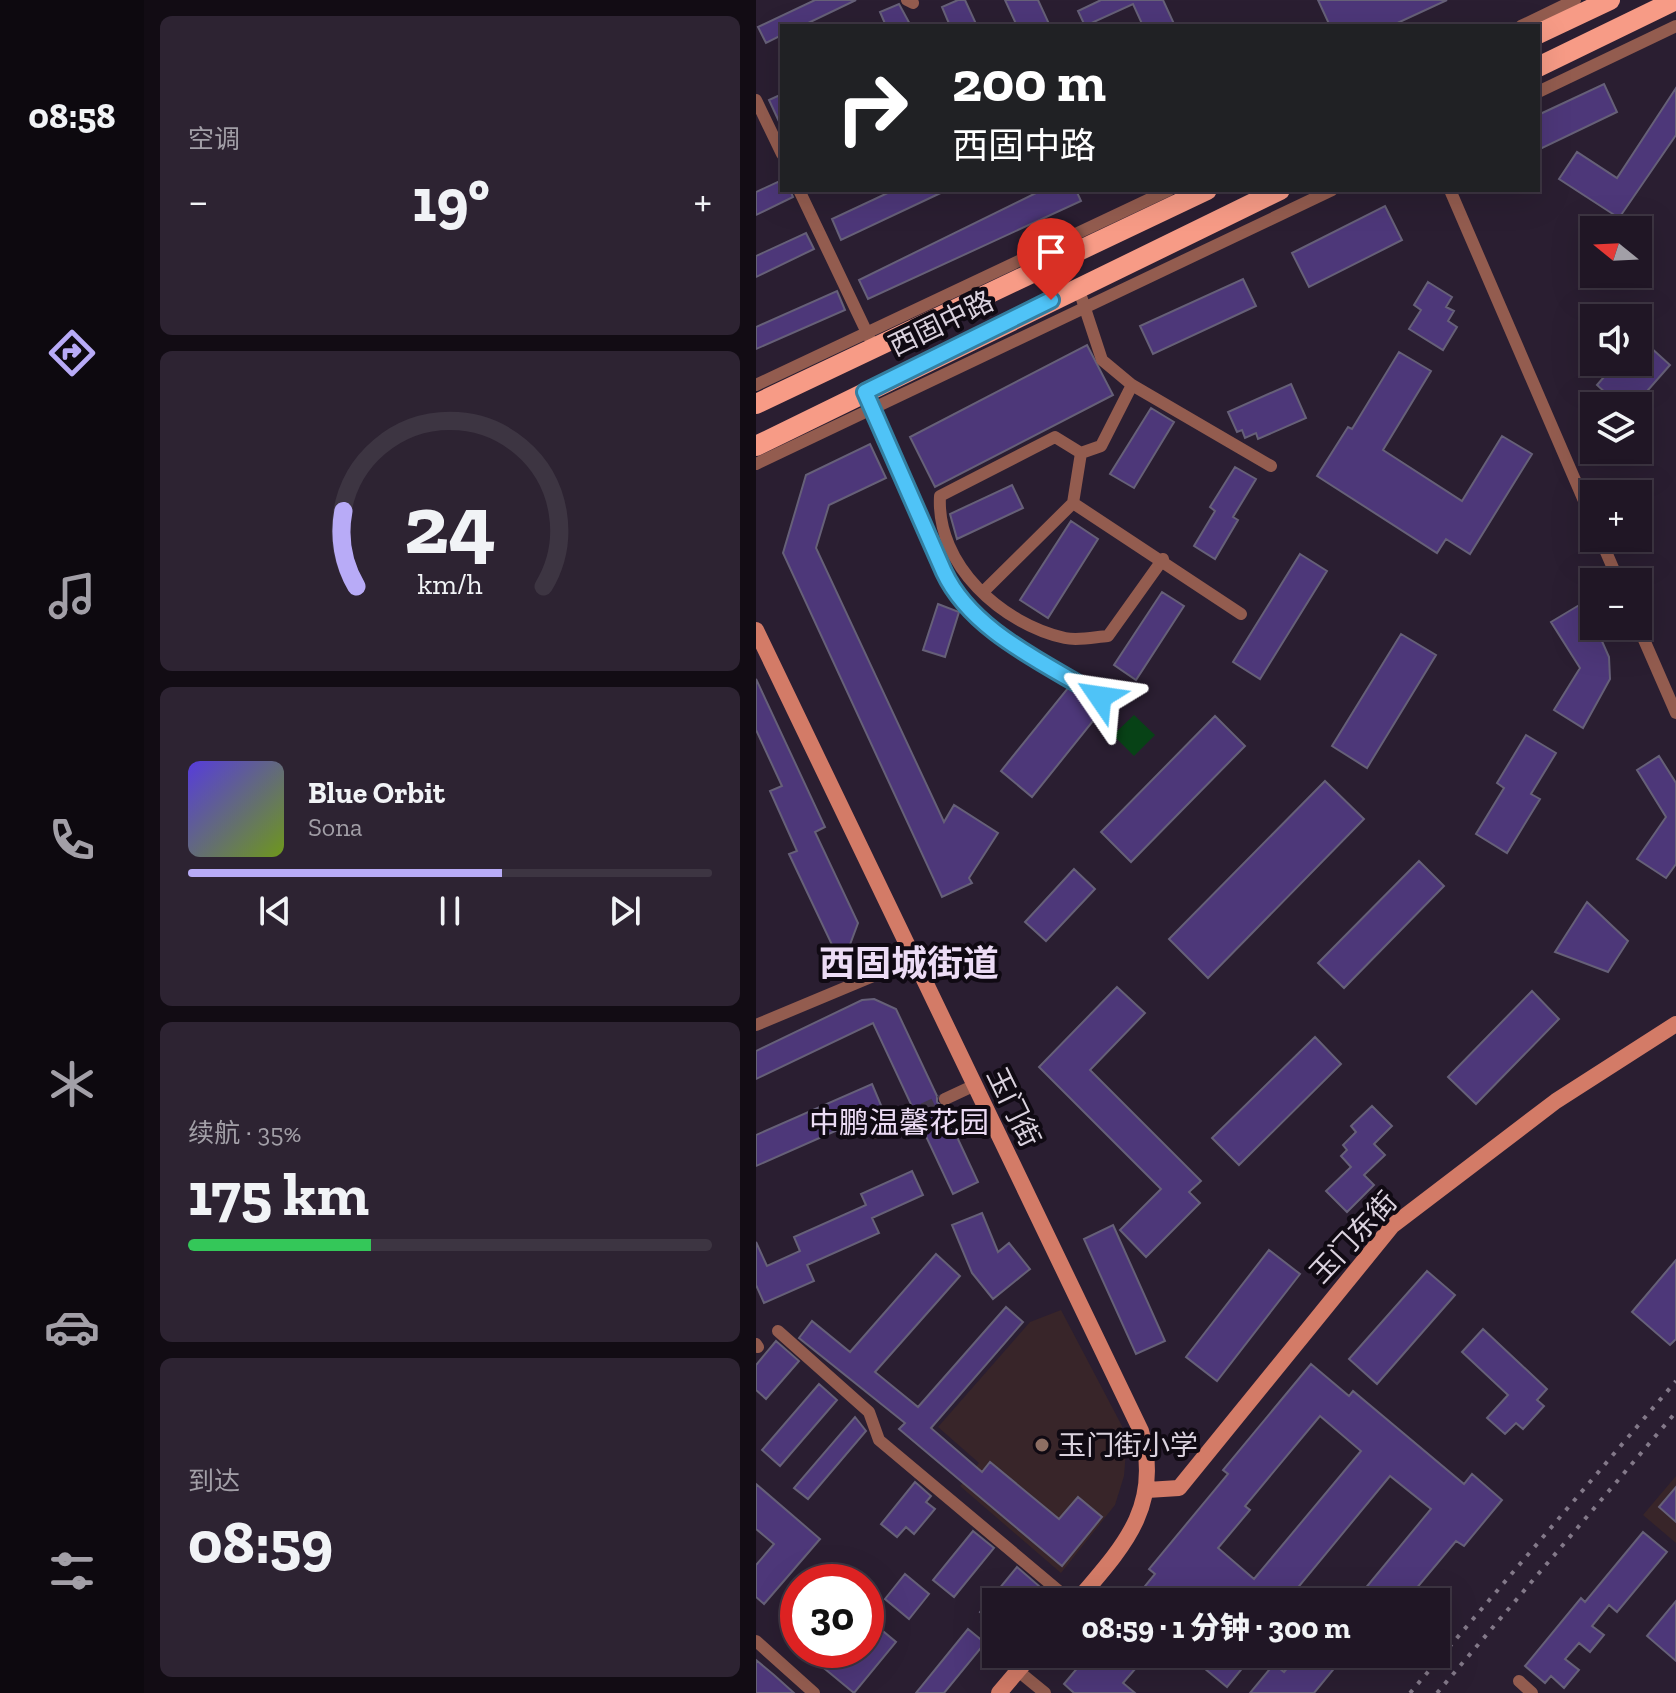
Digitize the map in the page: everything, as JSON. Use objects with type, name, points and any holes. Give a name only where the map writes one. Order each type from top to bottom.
[{"type":"main road","points":[[1540,33],[1610,0]]},
{"type":"main road","points":[[1540,66],[1676,0]]},
{"type":"main road","name":"西固中路","points":[[756,404],[871,340],[1203,192]]},
{"type":"main road","name":"西固中路","points":[[756,446],[869,400],[1078,287],[1276,192]]},
{"type":"street","points":[[1525,24],[1575,0]]},
{"type":"street","points":[[1540,91],[1676,26]]},
{"type":"street","points":[[756,100],[780,150]]},
{"type":"street","points":[[800,192],[871,340]]},
{"type":"street","points":[[756,385],[871,340],[1165,192]]},
{"type":"street","points":[[756,464],[869,400],[1085,308],[1328,192]]},
{"type":"street","points":[[1451,192],[1580,492]]},
{"type":"street","points":[[1078,287],[1102,360],[1132,385],[1271,466]]},
{"type":"street","points":[[1081,453],[1101,446],[1132,385]]},
{"type":"street","points":[[869,400],[944,572],[960,600],[990,627],[1100,697]]},
{"type":"street","points":[[1081,453],[1055,437],[940,496],[939,515],[956,561],[983,592],[1023,624],[1068,639],[1108,636],[1163,559]]},
{"type":"street","points":[[983,592],[1073,503],[1081,453]]},
{"type":"street","points":[[1073,503],[1163,559],[1241,614]]},
{"type":"street","name":"玉门街","points":[[756,630],[1141,1431],[1148,1456],[1147,1490],[1132,1530],[1085,1588]]},
{"type":"street","points":[[1644,640],[1676,713]]},
{"type":"street","points":[[756,1025],[914,959]]},
{"type":"street","name":"玉门东街","points":[[1147,1490],[1179,1488],[1367,1252],[1405,1213],[1567,1093],[1676,1024]]},
{"type":"street","points":[[945,1099],[975,1085]]},
{"type":"street","points":[[874,1133],[907,1117]]},
{"type":"street","points":[[778,1331],[869,1412],[879,1440],[1057,1588]]},
{"type":"street","points":[[756,1641],[814,1693]]},
{"type":"street","points":[[999,1693],[1020,1668]]},
{"type":"street","points":[[1018,1671],[1045,1693]]},
{"type":"street","points":[[1519,1681],[1532,1693]]},
{"type":"shaded area","name":"玉门街小学","points":[[1061,1310],[1122,1426],[1126,1451],[1124,1476],[1115,1505],[1061,1573],[960,1486],[979,1463],[938,1427],[1030,1322]]},
{"type":"shaded area","points":[[1676,1476],[1676,1543],[1643,1515]]},
{"type":"green space","points":[[1134,715],[1155,735],[1134,756],[1113,735]]},
{"type":"building","points":[[815,0],[856,0],[806,24],[780,24],[780,36],[766,43],[758,27]]},
{"type":"building","points":[[965,0],[976,24],[949,24],[942,7]]},
{"type":"building","points":[[1005,0],[1038,0],[1049,24],[1016,24]]},
{"type":"building","points":[[1101,0],[1163,0],[1174,24],[1142,24],[1133,4],[1089,24],[1084,24],[1078,11]]},
{"type":"building","points":[[1318,0],[1447,0],[1395,24],[1329,24]]},
{"type":"building","points":[[899,4],[910,24],[885,24],[880,12]]},
{"type":"building","points":[[1604,84],[1617,112],[1540,149],[1540,114]]},
{"type":"building","points":[[1676,88],[1676,135],[1620,216],[1559,179],[1577,152],[1617,178]]},
{"type":"building","points":[[780,95],[780,124],[769,100]]},
{"type":"building","points":[[780,181],[780,192],[791,192],[793,197],[756,215],[756,192]]},
{"type":"building","points":[[890,192],[943,192],[841,240],[832,219]]},
{"type":"building","points":[[1038,192],[1077,192],[1081,201],[868,299],[859,280]]},
{"type":"building","points":[[1385,206],[1402,240],[1309,287],[1292,253]]},
{"type":"building","points":[[806,233],[814,249],[756,277],[756,256]]},
{"type":"building","points":[[1243,279],[1256,306],[1153,354],[1140,326]]},
{"type":"building","points":[[1428,282],[1452,297],[1446,307],[1454,311],[1448,321],[1457,327],[1443,350],[1409,329],[1421,310],[1414,305]]},
{"type":"building","points":[[837,291],[845,310],[756,349],[756,327]]},
{"type":"building","points":[[1087,345],[1113,395],[935,487],[910,437]]},
{"type":"building","points":[[1652,349],[1670,365],[1646,392],[1605,392],[1597,385],[1605,376],[1652,376]]},
{"type":"building","points":[[1399,352],[1431,371],[1383,450],[1462,501],[1502,436],[1532,454],[1470,554],[1446,539],[1437,553],[1317,476],[1348,427],[1352,429]]},
{"type":"building","points":[[1291,384],[1306,418],[1258,439],[1256,433],[1245,438],[1242,430],[1237,432],[1228,412]]},
{"type":"building","points":[[1151,408],[1174,422],[1134,488],[1110,474]]},
{"type":"building","points":[[870,444],[886,478],[829,505],[816,548],[944,822],[954,805],[998,833],[969,878],[972,883],[942,897],[783,553],[806,475]]},
{"type":"building","points":[[1235,467],[1256,479],[1233,517],[1238,520],[1215,559],[1194,546],[1215,511],[1210,507]]},
{"type":"building","points":[[1012,485],[1023,508],[957,539],[950,514]]},
{"type":"building","points":[[1071,521],[1098,539],[1048,618],[1020,600]]},
{"type":"building","points":[[1300,554],[1327,571],[1260,679],[1233,662]]},
{"type":"building","points":[[1162,592],[1184,606],[1136,680],[1114,665]]},
{"type":"building","points":[[938,604],[959,612],[945,657],[923,650]]},
{"type":"building","points":[[1580,605],[1580,640],[1601,640],[1609,657],[1610,679],[1583,728],[1554,710],[1580,668],[1551,622]]},
{"type":"building","points":[[1401,634],[1436,655],[1367,768],[1332,746]]},
{"type":"building","points":[[756,679],[825,827],[815,832],[858,923],[842,966],[789,854],[797,851],[770,791],[782,786],[756,730]]},
{"type":"building","points":[[1068,688],[1101,711],[1032,797],[1001,771]]},
{"type":"building","points":[[1215,716],[1245,746],[1131,862],[1101,832]]},
{"type":"building","points":[[1526,735],[1556,753],[1531,794],[1540,799],[1507,853],[1476,834],[1504,788],[1497,783]]},
{"type":"building","points":[[1659,756],[1676,783],[1676,864],[1666,878],[1637,859],[1666,817],[1637,770]]},
{"type":"building","points":[[1325,781],[1364,819],[1208,978],[1169,939]]},
{"type":"building","points":[[1419,861],[1444,886],[1344,988],[1318,963]]},
{"type":"building","points":[[1074,869],[1095,889],[1046,941],[1025,922]]},
{"type":"building","points":[[1587,902],[1628,941],[1608,972],[1555,952]]},
{"type":"building","points":[[1117,987],[1145,1013],[1090,1070],[1201,1181],[1189,1192],[1200,1203],[1146,1257],[1120,1230],[1161,1189],[1039,1067]]},
{"type":"building","points":[[1532,991],[1559,1019],[1476,1104],[1448,1077]]},
{"type":"building","points":[[874,999],[896,1009],[937,1096],[937,1102],[943,1107],[978,1182],[953,1194],[873,1023],[756,1079],[756,1051],[862,1000]]},
{"type":"building","points":[[1315,1037],[1341,1064],[1239,1165],[1212,1138]]},
{"type":"building","points":[[872,1084],[883,1110],[756,1166],[756,1135]]},
{"type":"building","points":[[1372,1106],[1392,1126],[1374,1144],[1385,1155],[1364,1175],[1374,1185],[1347,1212],[1326,1191],[1351,1167],[1341,1156],[1347,1150],[1343,1145],[1356,1132],[1351,1126]]},
{"type":"building","points":[[912,1171],[923,1195],[872,1218],[879,1233],[807,1265],[814,1281],[764,1303],[756,1285],[756,1242],[767,1266],[800,1251],[794,1237],[866,1205],[861,1194]]},
{"type":"building","points":[[982,1213],[998,1252],[1009,1243],[1030,1269],[993,1299],[972,1273],[952,1225]]},
{"type":"building","points":[[1113,1225],[1165,1341],[1136,1354],[1084,1239]]},
{"type":"building","points":[[1269,1250],[1300,1274],[1217,1381],[1186,1357]]},
{"type":"building","points":[[936,1254],[960,1276],[875,1372],[918,1407],[1006,1307],[1023,1322],[931,1428],[982,1472],[990,1462],[1059,1519],[1078,1497],[1102,1517],[1062,1566],[899,1429],[905,1423],[799,1338],[812,1321],[850,1352]]},
{"type":"building","points":[[1676,1260],[1676,1339],[1670,1345],[1632,1312]]},
{"type":"building","points":[[1427,1271],[1455,1295],[1377,1384],[1349,1359]]},
{"type":"building","points":[[1483,1329],[1547,1389],[1537,1400],[1544,1406],[1523,1429],[1516,1423],[1505,1434],[1487,1418],[1508,1395],[1462,1352]]},
{"type":"building","points":[[776,1341],[799,1361],[766,1399],[756,1390],[756,1365]]},
{"type":"building","points":[[1311,1364],[1349,1396],[1353,1391],[1464,1484],[1472,1474],[1502,1500],[1464,1546],[1456,1541],[1417,1588],[1366,1588],[1431,1509],[1390,1476],[1298,1588],[1144,1588],[1155,1574],[1149,1569],[1228,1474],[1223,1470]],"holes":[[[1320,1416],[1361,1451],[1254,1579],[1218,1548],[1250,1510],[1245,1506]]]},
{"type":"building","points":[[819,1384],[837,1400],[780,1466],[762,1450]]},
{"type":"building","points":[[855,1417],[866,1431],[808,1499],[794,1488]]},
{"type":"building","points":[[915,1482],[931,1496],[926,1502],[935,1509],[914,1534],[906,1527],[897,1537],[881,1524]]},
{"type":"building","points":[[756,1484],[820,1539],[798,1564],[780,1564],[780,1585],[764,1604],[756,1597],[756,1565],[774,1544],[756,1529]]},
{"type":"building","points":[[1676,1487],[1676,1522],[1659,1507]]},
{"type":"building","points":[[973,1531],[994,1548],[954,1597],[933,1580]]},
{"type":"building","points":[[1643,1532],[1667,1552],[1617,1612],[1609,1605],[1592,1626],[1604,1635],[1590,1652],[1579,1643],[1565,1659],[1579,1670],[1564,1688],[1551,1676],[1545,1683],[1525,1666],[1581,1598],[1585,1602]]},
{"type":"building","points":[[1017,1567],[1039,1586],[1037,1588],[1000,1588]]},
{"type":"building","points":[[905,1574],[929,1594],[909,1619],[885,1599]]},
{"type":"building","points":[[1676,1601],[1676,1661],[1647,1636]]},
{"type":"building","points":[[968,1629],[982,1641],[982,1647],[944,1693],[916,1693]]},
{"type":"building","points":[[884,1632],[896,1642],[884,1657]]},
{"type":"building","points":[[756,1660],[774,1675],[794,1693],[756,1693]]},
{"type":"building","points":[[824,1668],[875,1668],[854,1693]]},
{"type":"building","points":[[1077,1668],[1136,1668],[1123,1683],[1135,1693],[1074,1693],[1064,1684]]},
{"type":"building","points":[[1204,1668],[1243,1668],[1227,1687]]},
{"type":"building","points":[[1271,1668],[1284,1672],[1287,1668],[1335,1668],[1314,1693],[1250,1693]]},
{"type":"tunnel","points":[[907,1117],[945,1099]]},
{"type":"railway","points":[[1410,1693],[1676,1381]]},
{"type":"railway","points":[[1437,1693],[1676,1412]]},
{"type":"place","name":"玉门街小学","points":[[1042,1445]]},
{"type":"district","name":"西固城街道","points":[[909,963]]},
{"type":"district","name":"中鹏温馨花园","points":[[899,1123]]},
{"type":"route","points":[[1051,300],[865,392],[948,582],[960,600],[990,627],[1100,697]]}]
